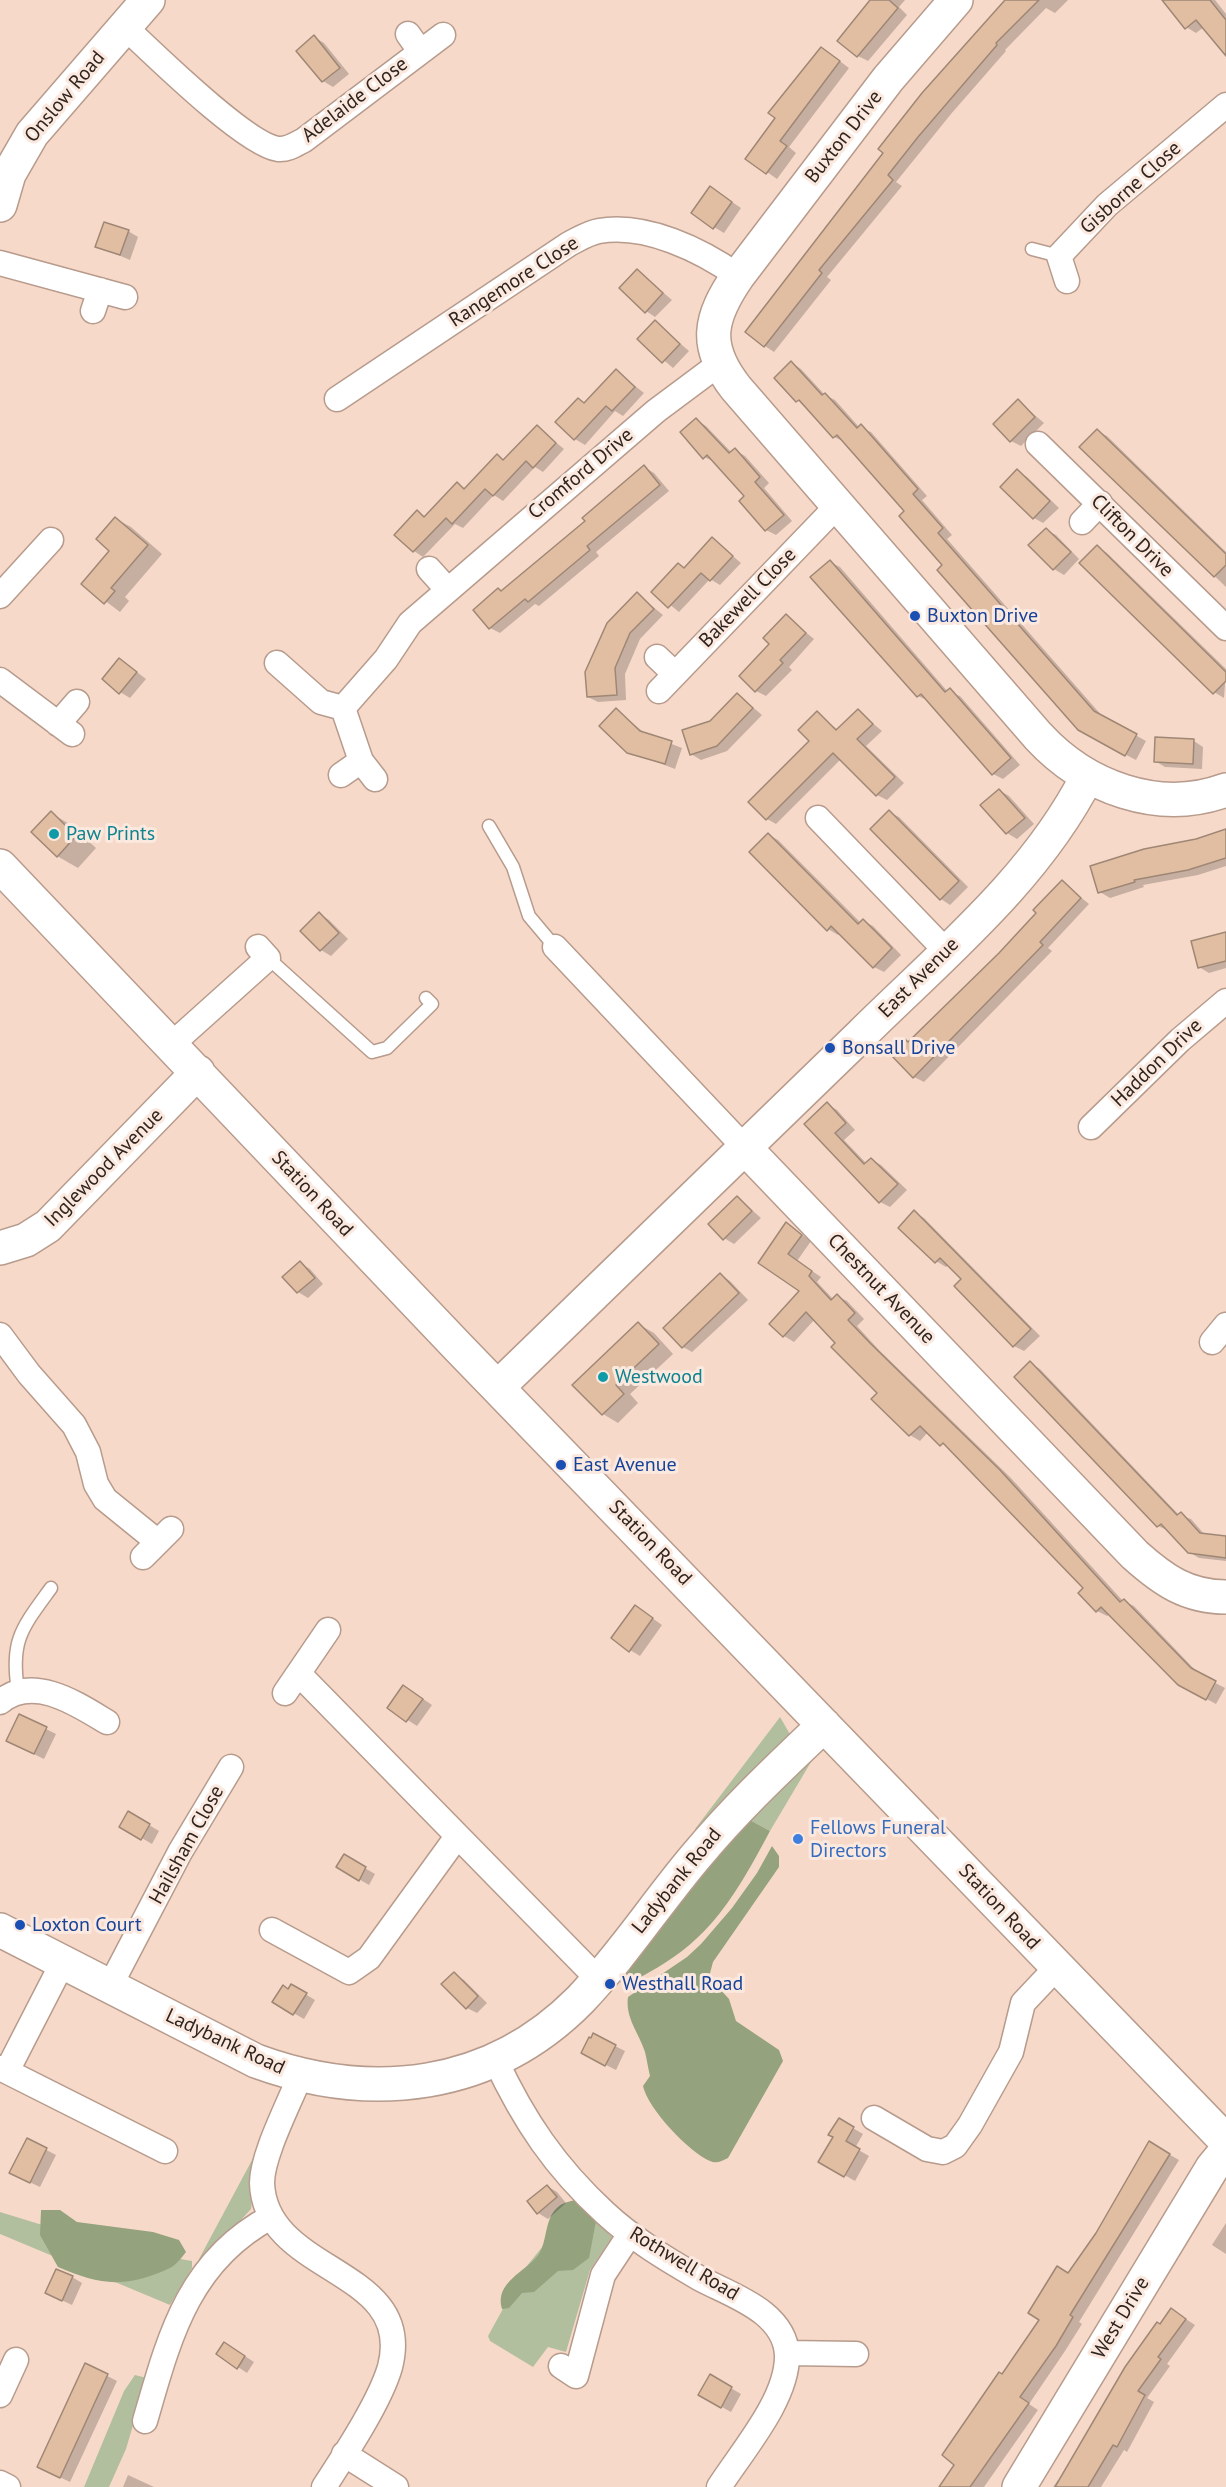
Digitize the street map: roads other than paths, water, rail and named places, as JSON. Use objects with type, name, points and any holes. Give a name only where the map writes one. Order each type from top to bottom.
[{"type":"street","name":"Onslow Road","points":[[0,205],[9,174],[32,134],[148,0]]},
{"type":"street","name":"Buxton Drive","points":[[956,0],[888,79],[738,276],[717,311],[713,343],[719,364],[736,388],[1038,736],[1062,760],[1087,777]]},
{"type":"street","name":"Adelaide Close","points":[[125,27],[191,87],[258,142],[280,149],[288,148],[304,140],[414,43],[442,35]]},
{"type":"street","name":"Gisborne Close","points":[[1059,256],[1107,205],[1224,111]]},
{"type":"street","name":"Rangemore Close","points":[[337,399],[569,244],[590,234],[623,230],[651,235],[719,263],[738,276]]},
{"type":"street","points":[[1059,256],[1067,281]]},
{"type":"street","points":[[0,263],[97,301],[125,297]]},
{"type":"street","name":"Cromford Drive","points":[[343,708],[386,658],[410,623],[656,411],[719,364]]},
{"type":"street","name":"Clifton Drive","points":[[1038,444],[1226,628]]},
{"type":"street","points":[[1082,522],[1100,503]]},
{"type":"street","name":"Bakewell Close","points":[[657,657],[667,683],[838,505]]},
{"type":"street","points":[[0,596],[51,540]]},
{"type":"street","points":[[429,569],[447,590]]},
{"type":"street","points":[[277,663],[321,702],[343,708],[368,770],[341,775]]},
{"type":"street","points":[[0,680],[65,729],[77,702]]},
{"type":"street","points":[[1087,777],[1137,795],[1166,799],[1190,798],[1226,790]]},
{"type":"street","name":"East Avenue","points":[[498,1387],[745,1148],[1035,861],[1073,806],[1087,777]]},
{"type":"street","points":[[818,818],[946,951]]},
{"type":"street","name":"Station Road","points":[[0,866],[1056,1968],[1226,2141]]},
{"type":"street","name":"Chestnut Avenue","points":[[555,947],[1135,1555],[1173,1586],[1194,1594],[1226,1597]]},
{"type":"street","points":[[171,1046],[263,952]]},
{"type":"street","name":"Haddon Drive","points":[[1091,1127],[1180,1040],[1226,1001]]},
{"type":"street","name":"Inglewood Avenue","points":[[0,1248],[26,1240],[48,1226],[198,1072]]},
{"type":"street","points":[[0,1335],[29,1374],[74,1425],[88,1452],[96,1484],[105,1499],[157,1543]]},
{"type":"street","points":[[328,1630],[292,1684],[391,1766],[456,1838],[598,1980]]},
{"type":"street","points":[[9,1696],[32,1690],[68,1699],[107,1722]]},
{"type":"street","name":"Ladybank Road","points":[[0,1930],[256,2061],[300,2076],[333,2083],[395,2085],[444,2077],[495,2059],[547,2028],[598,1980],[727,1820],[824,1725]]},
{"type":"street","name":"Hailsham Close","points":[[110,1986],[180,1852],[231,1767]]},
{"type":"street","points":[[272,1930],[349,1972],[369,1958],[456,1838]]},
{"type":"street","points":[[63,1962],[3,2069],[165,2151]]},
{"type":"street","points":[[874,2118],[927,2149],[943,2152],[955,2146],[1011,2052],[1023,2003],[1056,1968]]},
{"type":"street","name":"Rothwell Road","points":[[495,2059],[518,2106],[547,2151],[581,2190],[630,2234],[700,2278],[746,2301],[761,2312],[776,2327],[787,2353]]},
{"type":"street","points":[[300,2076],[262,2175],[264,2196],[271,2217],[289,2241],[364,2289],[386,2320],[392,2348],[390,2366],[382,2386],[324,2487]]},
{"type":"street","name":"West Drive","points":[[1019,2487],[1212,2168],[1226,2151]]},
{"type":"street","points":[[144,2421],[168,2341],[194,2290],[224,2250],[239,2236],[271,2217]]},
{"type":"street","points":[[561,2366],[576,2376],[603,2275],[630,2234]]},
{"type":"street","points":[[719,2487],[767,2415],[786,2371],[787,2353],[856,2354]]},
{"type":"street","points":[[0,2395],[16,2360]]},
{"type":"street","points":[[344,2454],[396,2487]]},
{"type":"street","points":[[0,2483],[8,2487]]},
{"type":"lane","points":[[1032,249],[1059,256]]},
{"type":"lane","points":[[489,826],[513,867],[529,916],[555,947]]},
{"type":"lane","points":[[263,952],[372,1052],[387,1048],[432,1004],[426,998]]},
{"type":"lane","points":[[9,1696],[13,1660],[23,1625],[51,1588]]},
{"type":"place","name":"Buxton Drive","points":[[915,616]]},
{"type":"place","name":"Paw Prints","points":[[54,834]]},
{"type":"place","name":"Bonsall Drive","points":[[830,1048]]},
{"type":"place","name":"Westwood","points":[[603,1377]]},
{"type":"place","name":"East Avenue","points":[[561,1465]]},
{"type":"place","name":"Fellows Funeral Directors","points":[[798,1839]]},
{"type":"place","name":"Loxton Court","points":[[20,1925]]},
{"type":"place","name":"Westhall Road","points":[[610,1984]]}]
